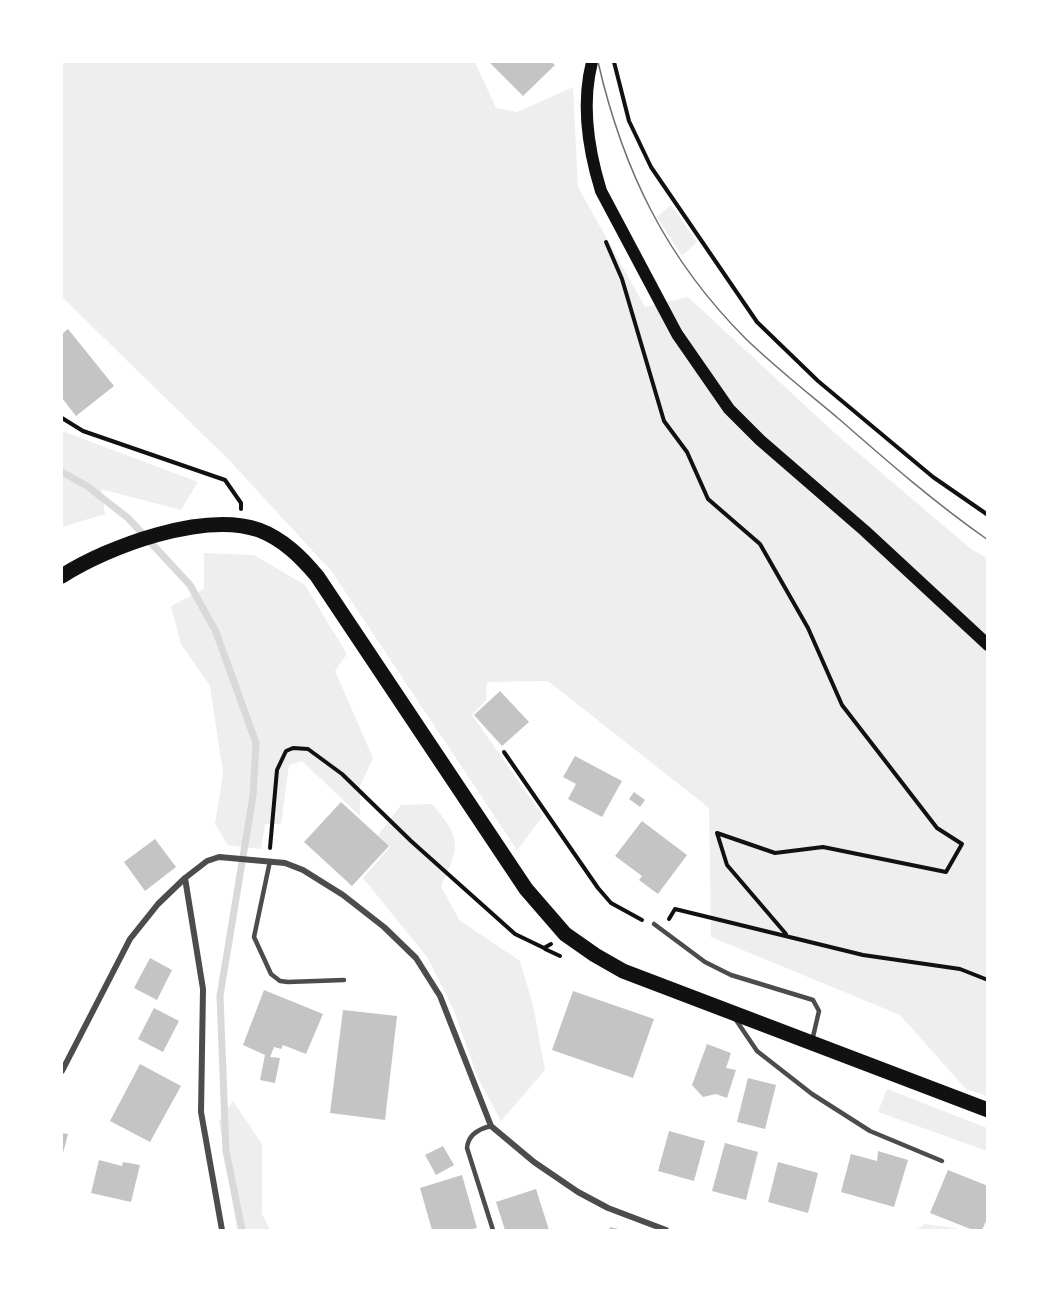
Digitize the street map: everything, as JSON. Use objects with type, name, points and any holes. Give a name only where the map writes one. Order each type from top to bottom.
[{"type":"main road","points":[[592,62],[588,76],[586,125],[593,166],[601,191],[677,334],[729,409],[760,440],[865,531],[987,645]]},
{"type":"main road","points":[[62,576],[104,552],[139,540],[200,526],[241,525],[276,538],[304,562],[316,576],[526,889],[565,934],[623,971],[733,1015],[987,1110]]},
{"type":"street","points":[[585,62],[588,76]]},
{"type":"street","points":[[62,1071],[130,939],[158,904],[185,878],[212,858],[229,856],[292,866],[323,881],[384,927],[416,958],[440,996],[491,1126],[534,1162],[578,1192],[608,1208],[666,1230]]},
{"type":"street","points":[[185,878],[203,989],[201,1112],[222,1230]]},
{"type":"lane","points":[[270,861],[255,937],[271,974],[280,981],[288,982],[344,981]]},
{"type":"lane","points":[[654,924],[705,962],[731,975],[798,993],[813,1000],[819,1011],[811,1044]]},
{"type":"lane","points":[[733,1015],[757,1051],[812,1094],[870,1131],[942,1161]]},
{"type":"lane","points":[[491,1126],[477,1130],[468,1141],[467,1148],[493,1230]]},
{"type":"path","points":[[614,62],[629,121],[651,167],[757,322],[818,381],[933,477],[987,514]]},
{"type":"path","points":[[604,238],[622,279],[664,421],[687,452],[708,499],[760,544],[808,628],[842,705],[937,828],[962,844],[946,872],[822,847],[775,854],[717,832],[727,865],[786,934]]},
{"type":"path","points":[[62,418],[94,435],[225,480],[242,503],[241,525]]},
{"type":"path","points":[[270,861],[277,770],[286,751],[293,748],[308,749],[342,774],[411,841],[515,934],[544,948],[565,934]]},
{"type":"path","points":[[504,752],[611,903],[632,916],[654,924]]},
{"type":"path","points":[[662,929],[675,909],[786,934],[863,955],[960,969],[987,980]]},
{"type":"shaded area","points":[[62,62],[475,62],[496,108],[517,112],[573,87],[578,187],[645,307],[688,297],[837,435],[971,549],[987,558],[987,1096],[966,1089],[900,1015],[711,937],[709,808],[548,681],[487,682],[486,700],[472,715],[543,816],[517,850],[332,572],[229,460],[62,297]]},
{"type":"shaded area","points":[[671,205],[697,242],[682,256],[657,217]]},
{"type":"shaded area","points":[[62,431],[198,482],[181,510],[101,489],[105,514],[62,527]]},
{"type":"shaded area","points":[[204,553],[254,555],[305,585],[347,654],[335,671],[373,758],[360,786],[360,816],[302,761],[289,765],[281,824],[265,824],[261,849],[228,845],[215,824],[223,773],[210,686],[181,644],[171,606],[204,589]]},
{"type":"shaded area","points":[[432,804],[449,826],[455,843],[452,861],[441,886],[459,920],[520,961],[533,1005],[545,1070],[501,1121],[478,1078],[453,1008],[427,957],[363,878],[390,847],[378,835],[401,805]]},
{"type":"shaded area","points":[[887,1089],[987,1128],[987,1151],[878,1112]]},
{"type":"shaded area","points":[[233,1101],[262,1144],[262,1214],[270,1230],[237,1230],[219,1121]]},
{"type":"shaded area","points":[[925,1224],[968,1230],[916,1230]]},
{"type":"building","points":[[489,62],[551,62],[555,65],[523,96]]},
{"type":"building","points":[[68,329],[114,386],[76,416],[62,398],[62,334]]},
{"type":"building","points":[[500,691],[529,722],[502,746],[474,715]]},
{"type":"building","points":[[575,756],[622,781],[602,817],[568,799],[576,784],[563,777]]},
{"type":"building","points":[[634,792],[645,800],[640,807],[629,799]]},
{"type":"building","points":[[341,802],[389,846],[352,886],[304,842]]},
{"type":"building","points":[[642,821],[687,855],[658,894],[639,880],[642,876],[615,856]]},
{"type":"building","points":[[155,839],[176,867],[145,891],[124,862]]},
{"type":"building","points":[[150,958],[172,970],[157,1000],[134,988]]},
{"type":"building","points":[[264,990],[323,1014],[306,1054],[283,1045],[281,1049],[274,1047],[270,1057],[280,1058],[275,1083],[260,1080],[265,1055],[243,1045]]},
{"type":"building","points":[[573,991],[654,1019],[633,1078],[552,1050]]},
{"type":"building","points":[[154,1008],[179,1021],[163,1052],[138,1039]]},
{"type":"building","points":[[343,1010],[397,1016],[385,1120],[330,1113]]},
{"type":"building","points":[[707,1044],[731,1053],[726,1068],[736,1070],[727,1098],[716,1094],[703,1097],[692,1085]]},
{"type":"building","points":[[140,1064],[181,1086],[150,1142],[110,1121]]},
{"type":"building","points":[[748,1078],[776,1085],[765,1129],[737,1122]]},
{"type":"building","points":[[669,1131],[705,1141],[694,1181],[658,1171]]},
{"type":"building","points":[[62,1133],[68,1134],[62,1157]]},
{"type":"building","points":[[725,1143],[758,1152],[746,1200],[712,1191]]},
{"type":"building","points":[[443,1146],[454,1165],[436,1175],[425,1155]]},
{"type":"building","points":[[878,1151],[908,1160],[894,1207],[841,1192],[851,1154],[877,1161]]},
{"type":"building","points":[[99,1160],[122,1166],[123,1162],[140,1165],[131,1202],[91,1193]]},
{"type":"building","points":[[778,1162],[818,1173],[808,1213],[768,1202]]},
{"type":"building","points":[[948,1170],[988,1186],[988,1217],[982,1230],[973,1230],[930,1213]]},
{"type":"building","points":[[462,1175],[477,1228],[432,1230],[420,1188]]},
{"type":"building","points":[[536,1189],[549,1230],[505,1230],[496,1202]]},
{"type":"waterway","points":[[62,472],[87,486],[128,518],[190,585],[216,632],[256,743],[253,796],[220,996],[226,1151],[242,1230]]},
{"type":"tram line","points":[[598,62],[620,140],[651,211],[671,245],[718,309],[780,370],[912,481],[988,540]]}]
